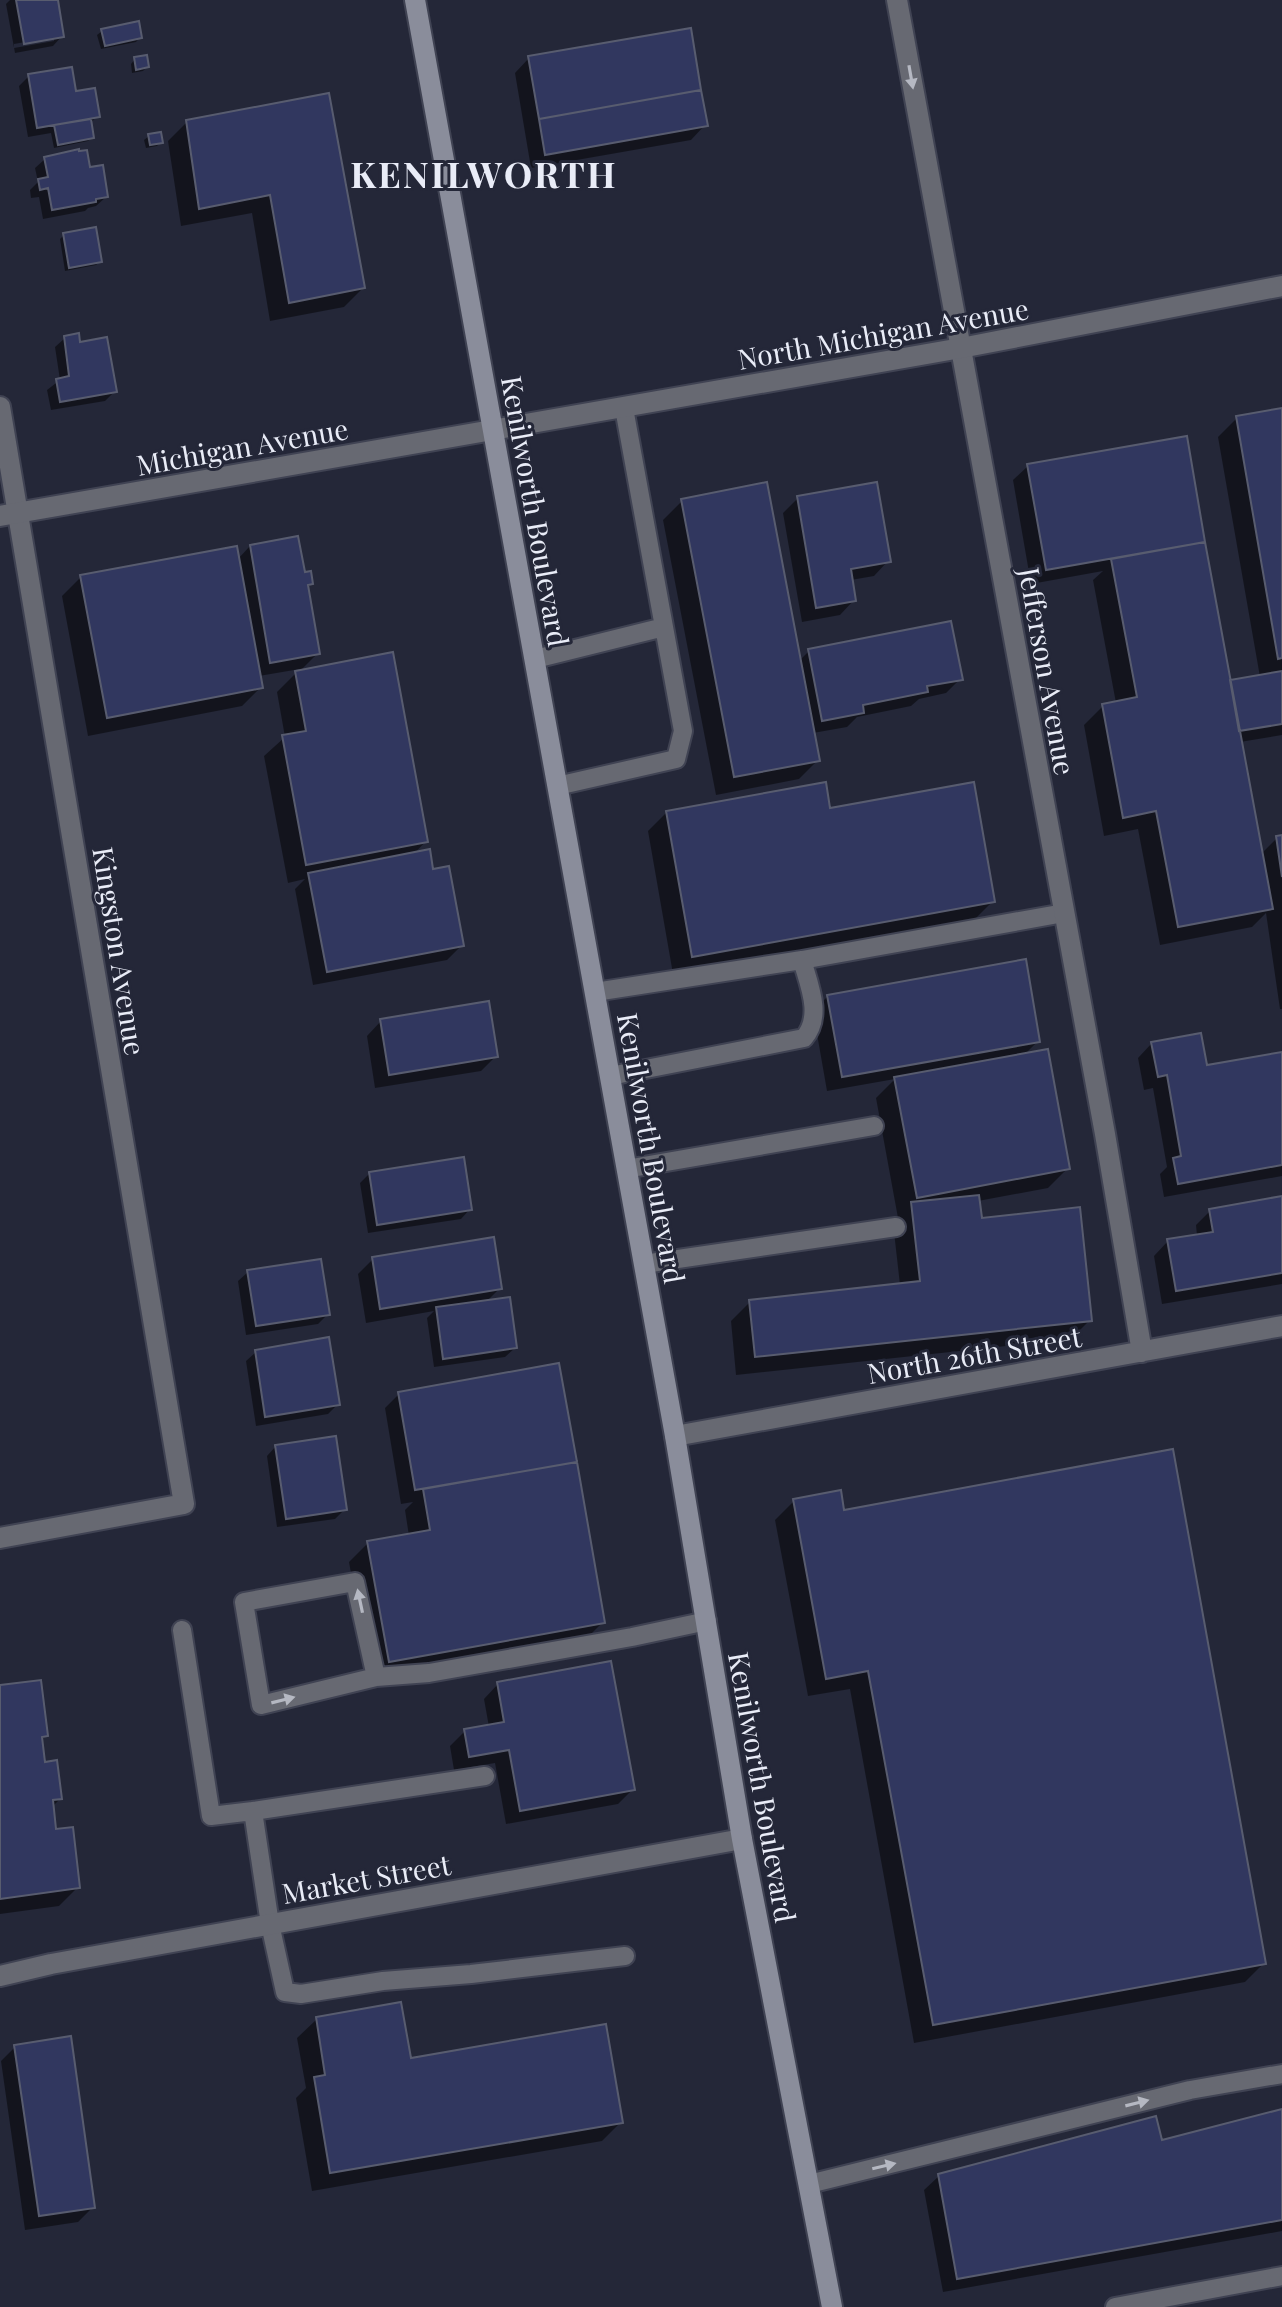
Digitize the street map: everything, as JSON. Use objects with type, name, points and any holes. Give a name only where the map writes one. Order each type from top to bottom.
[{"type":"main road","name":"Kenilworth Boulevard","points":[[415,0],[675,1436],[742,1839],[809,2184],[836,2304]]},
{"type":"street","name":"Jefferson Avenue","points":[[897,0],[1142,1352]]},
{"type":"street","name":"North Michigan Avenue","points":[[493,430],[961,348],[1282,286]]},
{"type":"street","name":"Kingston Avenue","points":[[0,407],[9,514],[184,1504],[0,1538]]},
{"type":"street","name":"Michigan Avenue","points":[[9,514],[493,430]]},
{"type":"street","name":"North 26th Street","points":[[675,1436],[1282,1326]]},
{"type":"street","name":"Market Street","points":[[0,1976],[51,1964],[742,1839]]},
{"type":"lane","points":[[557,786],[676,759],[683,731],[624,408]]},
{"type":"lane","points":[[535,659],[664,627]]},
{"type":"lane","points":[[595,992],[802,960],[1064,913]]},
{"type":"lane","points":[[610,1076],[804,1038],[810,1031],[815,1014],[802,960]]},
{"type":"lane","points":[[626,1169],[874,1126]]},
{"type":"lane","points":[[644,1264],[896,1227]]},
{"type":"lane","points":[[376,1677],[355,1582],[244,1602],[261,1705],[376,1677],[445,1670],[707,1621]]},
{"type":"lane","points":[[182,1630],[211,1816],[485,1776]]},
{"type":"lane","points":[[253,1811],[270,1924],[285,1992],[301,1994],[383,1981],[625,1956]]},
{"type":"lane","points":[[809,2184],[1190,2090],[1282,2074]]},
{"type":"lane","points":[[1115,2307],[1282,2276]]},
{"type":"building","points":[[16,0],[58,0],[64,37],[24,44]]},
{"type":"building","points":[[139,21],[142,38],[105,46],[101,29]]},
{"type":"building","points":[[691,28],[701,90],[539,119],[528,56]]},
{"type":"building","points":[[147,55],[149,67],[136,70],[134,57]]},
{"type":"building","points":[[72,67],[76,91],[95,88],[100,117],[37,128],[28,74]]},
{"type":"building","points":[[701,90],[708,126],[545,155],[539,119]]},
{"type":"building","points":[[329,93],[365,288],[289,303],[270,195],[199,209],[186,120]]},
{"type":"building","points":[[91,119],[94,138],[58,145],[54,125]]},
{"type":"building","points":[[161,132],[163,143],[150,145],[148,134]]},
{"type":"building","points":[[87,150],[90,167],[103,165],[108,197],[52,210],[48,188],[40,190],[38,179],[48,177],[44,157]]},
{"type":"building","points":[[96,227],[102,262],[69,268],[63,233]]},
{"type":"building","points":[[79,333],[80,342],[107,337],[117,392],[60,402],[56,379],[69,376],[64,336]]},
{"type":"building","points":[[1282,408],[1282,658],[1278,659],[1236,416]]},
{"type":"building","points":[[1187,436],[1205,542],[1046,570],[1027,464]]},
{"type":"building","points":[[767,482],[820,761],[734,777],[681,499]]},
{"type":"building","points":[[877,482],[891,562],[851,569],[856,601],[816,608],[797,496]]},
{"type":"building","points":[[298,536],[305,572],[311,571],[313,584],[308,585],[320,654],[270,663],[250,545]]},
{"type":"building","points":[[1205,542],[1273,909],[1178,927],[1156,811],[1123,818],[1102,704],[1137,697],[1111,559]]},
{"type":"building","points":[[237,546],[263,688],[107,718],[80,575]]},
{"type":"building","points":[[951,621],[963,680],[927,686],[928,692],[863,705],[864,713],[822,721],[808,649]]},
{"type":"building","points":[[393,652],[428,842],[306,865],[282,735],[306,731],[295,671]]},
{"type":"building","points":[[1282,671],[1282,724],[1239,731],[1230,680]]},
{"type":"building","points":[[826,782],[830,808],[974,782],[995,902],[692,957],[666,811]]},
{"type":"building","points":[[1282,835],[1282,877],[1276,836]]},
{"type":"building","points":[[430,849],[433,869],[449,866],[464,946],[327,972],[308,873]]},
{"type":"building","points":[[1026,959],[1040,1042],[842,1077],[827,995]]},
{"type":"building","points":[[489,1001],[498,1057],[389,1075],[380,1019]]},
{"type":"building","points":[[1201,1033],[1207,1065],[1282,1052],[1282,1165],[1178,1184],[1173,1158],[1181,1156],[1167,1075],[1158,1077],[1151,1042]]},
{"type":"building","points":[[1048,1049],[1070,1169],[917,1198],[894,1077]]},
{"type":"building","points":[[464,1157],[472,1210],[377,1225],[369,1172]]},
{"type":"building","points":[[979,1195],[982,1218],[1080,1207],[1092,1321],[755,1357],[749,1300],[920,1281],[911,1202]]},
{"type":"building","points":[[1282,1196],[1282,1273],[1176,1291],[1167,1239],[1213,1232],[1209,1209]]},
{"type":"building","points":[[494,1237],[502,1289],[380,1309],[372,1257]]},
{"type":"building","points":[[321,1259],[330,1315],[256,1326],[247,1270]]},
{"type":"building","points":[[510,1297],[517,1348],[443,1359],[436,1307]]},
{"type":"building","points":[[329,1337],[340,1405],[265,1417],[255,1350]]},
{"type":"building","points":[[559,1363],[577,1462],[415,1490],[398,1392]]},
{"type":"building","points":[[336,1436],[347,1510],[286,1519],[275,1445]]},
{"type":"building","points":[[1173,1449],[1266,1964],[933,2025],[868,1671],[826,1679],[793,1499],[841,1490],[844,1510]]},
{"type":"building","points":[[577,1462],[605,1623],[389,1662],[367,1541],[430,1530],[423,1489]]},
{"type":"building","points":[[611,1661],[635,1790],[520,1811],[509,1750],[469,1757],[464,1729],[504,1722],[497,1682]]},
{"type":"building","points":[[41,1680],[48,1736],[42,1737],[45,1762],[57,1760],[62,1799],[53,1800],[56,1829],[73,1827],[80,1888],[0,1899],[0,1685]]},
{"type":"building","points":[[401,2002],[411,2058],[606,2024],[623,2123],[330,2173],[314,2077],[325,2075],[316,2017]]},
{"type":"building","points":[[71,2036],[95,2208],[39,2216],[14,2045]]},
{"type":"building","points":[[1282,2109],[1282,2220],[957,2279],[938,2174],[1156,2116],[1162,2140]]},
{"type":"district","name":"KENILWORTH","points":[[484,173]]}]
